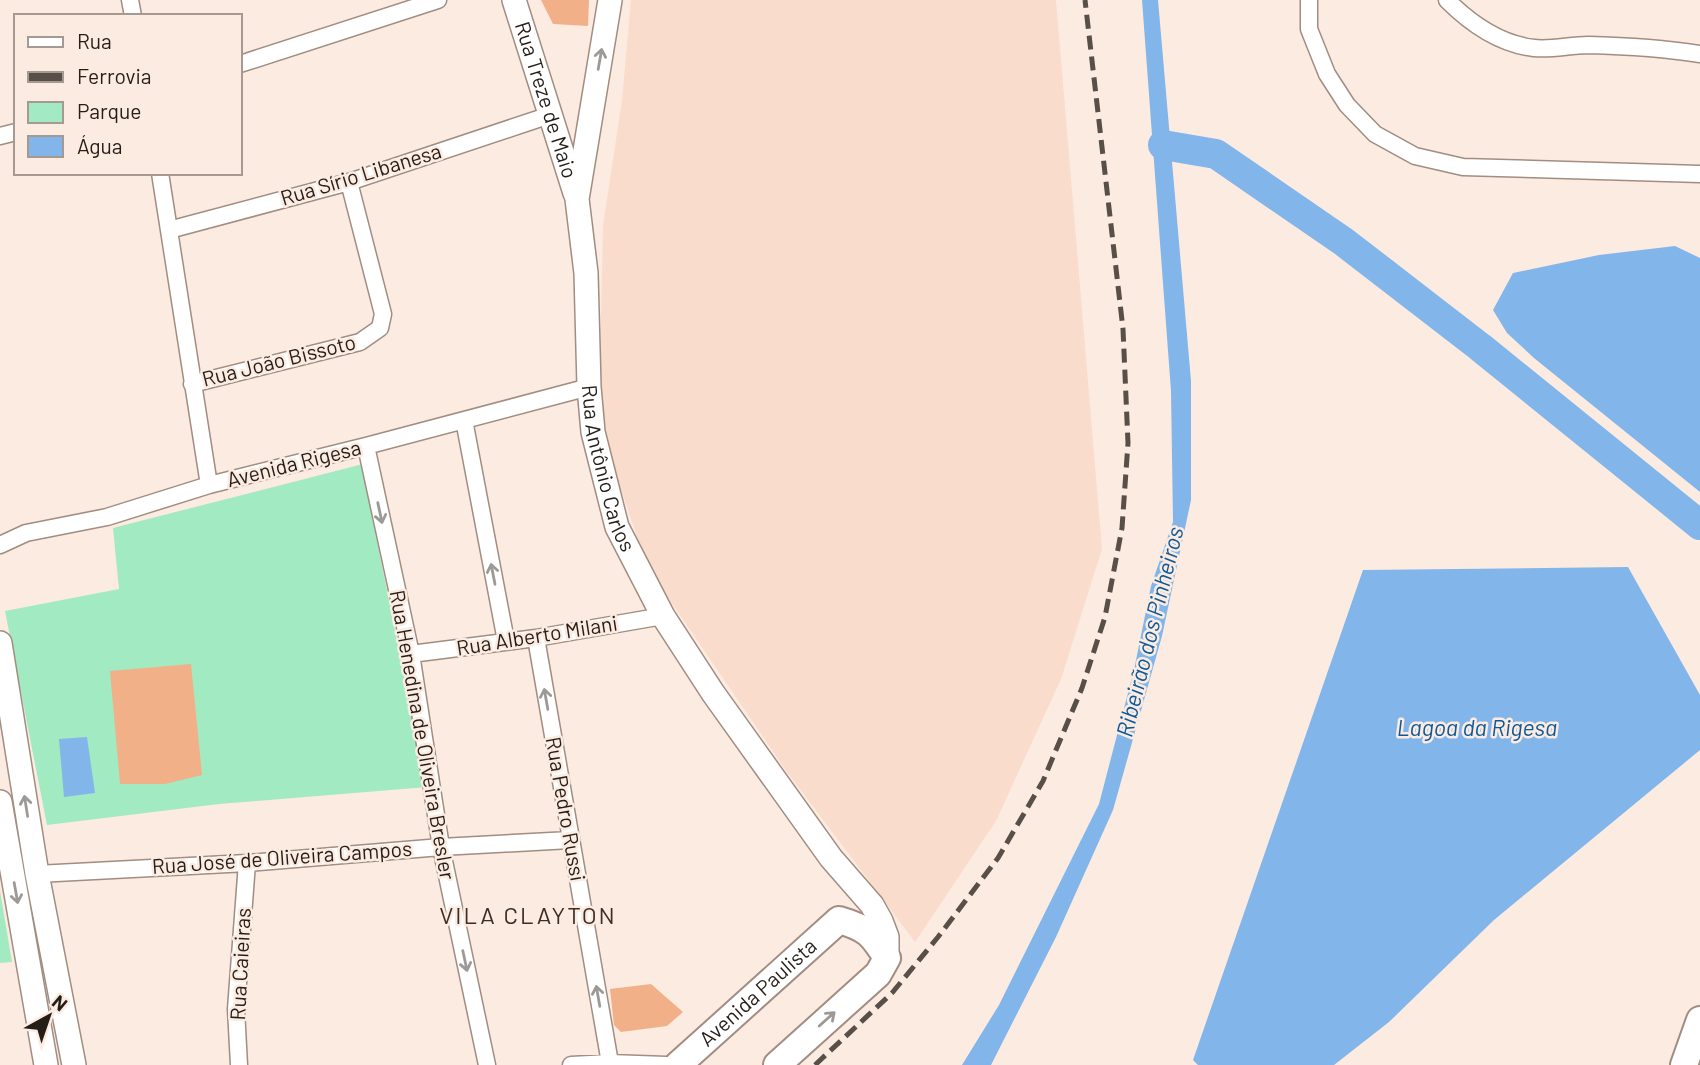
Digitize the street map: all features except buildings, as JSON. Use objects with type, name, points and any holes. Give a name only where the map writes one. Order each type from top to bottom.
[{"type":"main road","name":"Rua Treze de Maio","points":[[514,0],[577,199]]},
{"type":"main road","name":"Rua Antônio Carlos","points":[[610,0],[577,199],[586,273],[589,387],[596,448],[617,527],[663,616],[766,768],[844,874],[872,905],[887,936],[887,958]]},
{"type":"main road","points":[[548,108],[567,118],[581,119],[592,110]]},
{"type":"main road","points":[[0,643],[37,874],[74,1065]]},
{"type":"main road","points":[[0,802],[46,1065]]},
{"type":"main road","points":[[777,1065],[878,974],[887,958],[874,935],[859,925],[839,920],[845,904],[844,874]]},
{"type":"main road","name":"Avenida Paulista","points":[[678,1065],[839,920]]},
{"type":"main road","points":[[1684,1065],[1700,1020]]},
{"type":"street","points":[[242,63],[438,0]]},
{"type":"street","points":[[1309,0],[1309,29],[1327,74],[1347,105],[1375,134],[1415,156],[1463,167],[1700,174]]},
{"type":"street","points":[[1447,0],[1468,22],[1499,38],[1535,48],[1584,45],[1656,47],[1700,54]]},
{"type":"street","name":"Rua Sírio Libanesa","points":[[169,230],[349,182],[548,108]]},
{"type":"street","points":[[160,175],[209,485]]},
{"type":"street","name":"Rua João Bissoto","points":[[192,384],[360,342],[380,328],[383,314],[349,182]]},
{"type":"street","name":"Avenida Rigesa","points":[[0,545],[26,533],[107,517],[209,485],[589,387]]},
{"type":"street","points":[[464,420],[506,641]]},
{"type":"street","name":"Rua Henedina de Oliveira Bresler","points":[[366,446],[411,654],[441,846],[487,1065]]},
{"type":"street","name":"Rua Alberto Milani","points":[[411,654],[536,638],[663,616]]},
{"type":"street","name":"Rua Pedro Russi","points":[[536,638],[610,1063]]},
{"type":"street","name":"Rua José de Oliveira Campos","points":[[37,874],[247,863],[441,846],[570,841]]},
{"type":"street","name":"Rua Caieiras","points":[[239,1065],[236,1009],[247,863]]},
{"type":"street","points":[[571,1065],[666,1065]]},
{"type":"shaded area","points":[[631,0],[1056,0],[1102,549],[1061,679],[996,821],[915,942],[787,772],[648,568],[617,478],[599,408],[603,226],[622,100]]},
{"type":"green space","points":[[363,464],[427,787],[219,804],[47,825],[5,611],[119,589],[113,528]]},
{"type":"green space","points":[[0,891],[12,962],[0,963]]},
{"type":"water","name":"Ribeirão dos Pinheiros","points":[[1142,0],[1158,0],[1191,381],[1191,500],[1162,636],[1113,810],[1056,937],[991,1065],[962,1065],[999,1005],[1099,804],[1134,670],[1151,586],[1173,522],[1171,391]]},
{"type":"water","points":[[1675,246],[1700,258],[1700,492],[1534,358],[1507,333],[1493,310],[1513,273],[1599,255]]},
{"type":"water","name":"Lagoa da Rigesa","points":[[1628,567],[1700,695],[1700,750],[1494,920],[1389,1022],[1334,1065],[1198,1065],[1193,1060],[1363,570]]},
{"type":"water","points":[[87,737],[95,793],[64,797],[59,739]]},
{"type":"waterway","points":[[1163,145],[1216,154],[1344,242],[1480,347],[1700,525]]},
{"type":"railway","points":[[815,1065],[892,993],[998,858],[1043,781],[1082,688],[1105,617],[1122,528],[1128,443],[1123,329],[1085,0]]},
{"type":"district","name":"VILA CLAYTON","points":[[528,916]]}]
